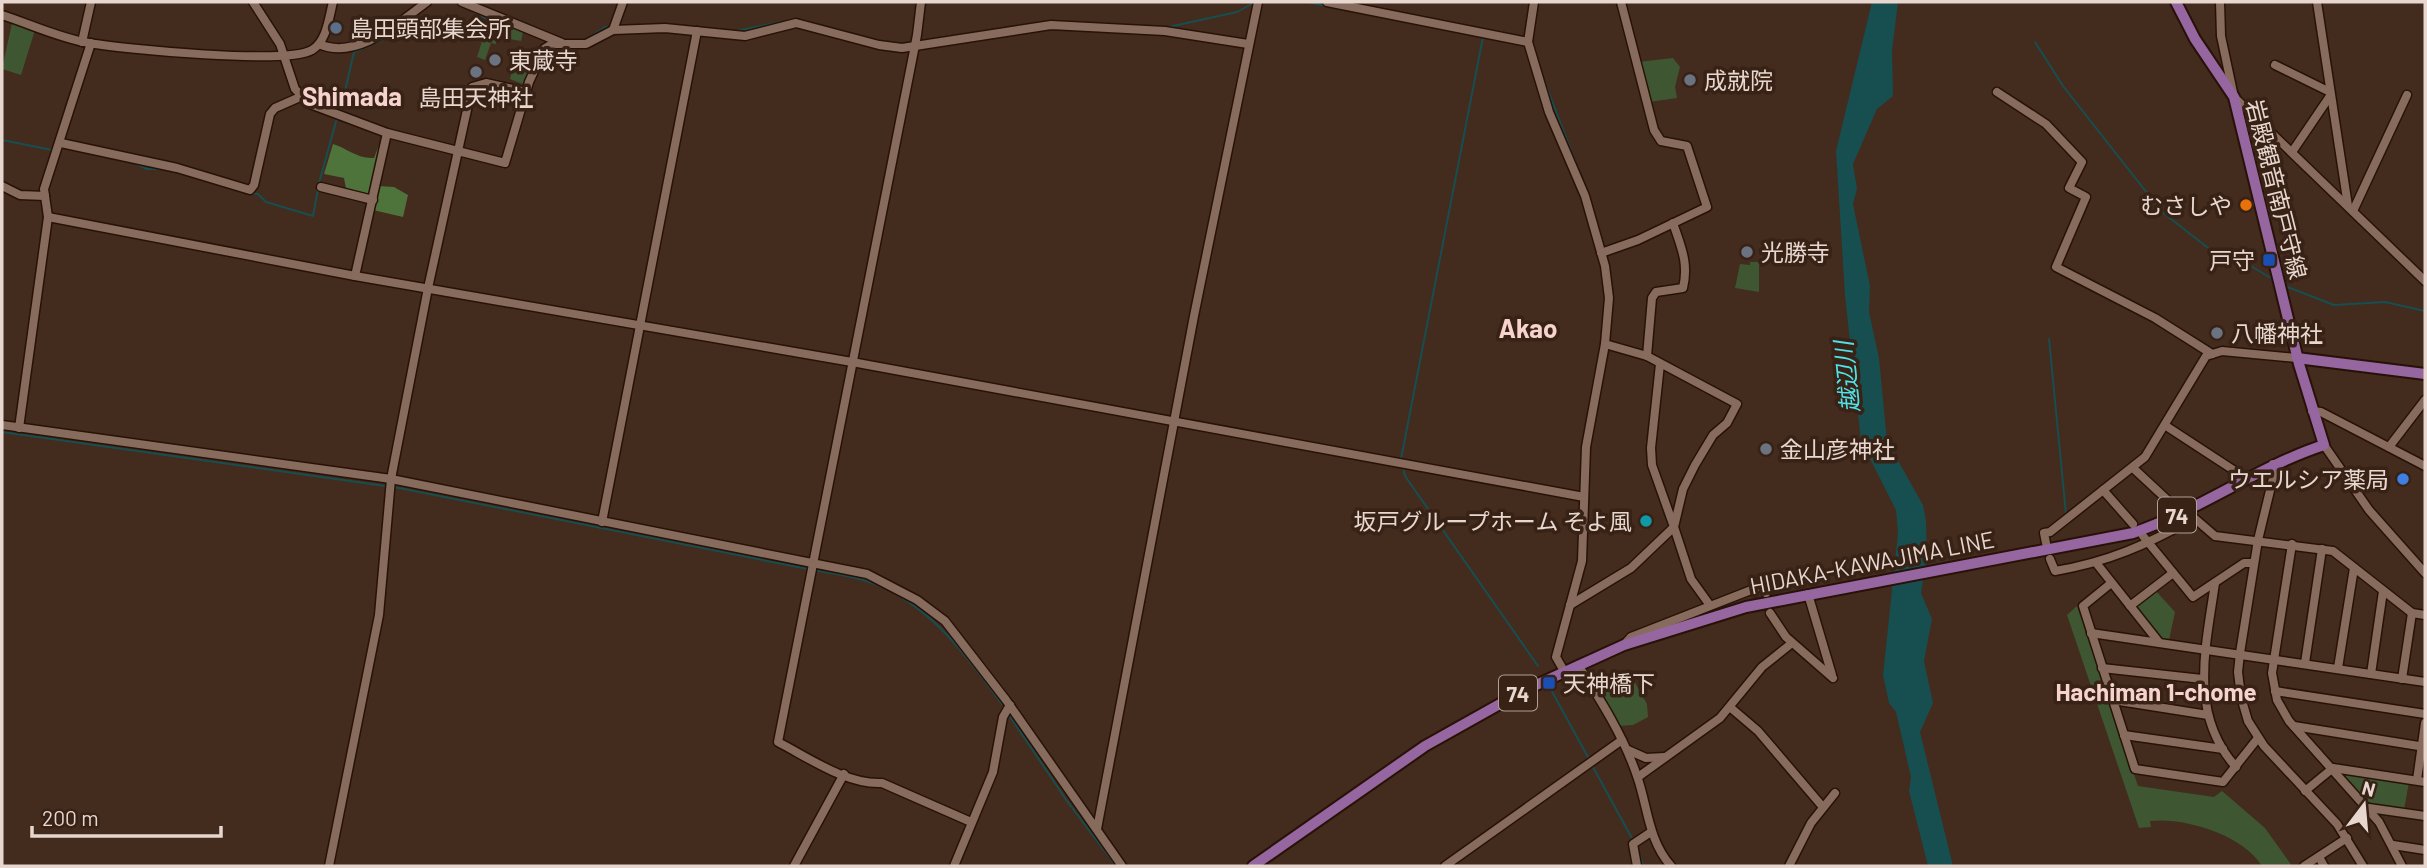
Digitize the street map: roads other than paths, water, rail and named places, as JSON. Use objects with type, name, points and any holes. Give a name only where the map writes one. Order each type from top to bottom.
[{"type":"main road","name":"岩殿観音南戸守線","points":[[2176,2],[2195,38],[2234,97],[2297,358]]},
{"type":"main road","points":[[2324,445],[2297,358],[2425,374]]},
{"type":"main road","name":"HIDAKA-KAWAJIMA LINE","points":[[1253,866],[1425,746],[1502,702],[1564,671],[1624,646],[1691,622],[1813,593],[2133,533],[2185,513],[2273,464],[2324,445]]},
{"type":"street","points":[[19,428],[48,217],[44,189],[61,143],[87,42],[91,2]]},
{"type":"street","points":[[253,2],[285,55],[300,97],[320,109],[387,133],[505,163],[526,92],[544,49],[552,44],[590,43],[613,30],[666,28],[745,36],[796,23],[879,45],[916,45],[1051,25],[1165,31],[1248,44]]},
{"type":"street","points":[[2,15],[87,42],[233,56],[285,55],[308,52],[319,44],[333,2]]},
{"type":"street","points":[[319,44],[345,47],[383,34],[427,2]]},
{"type":"street","points":[[462,2],[492,16],[509,19],[565,45]]},
{"type":"street","points":[[613,30],[623,2]]},
{"type":"street","points":[[921,2],[916,45],[778,742],[844,774],[867,783],[882,783],[971,822]]},
{"type":"street","points":[[1097,829],[1174,422],[1258,2]]},
{"type":"street","points":[[1326,2],[1370,13],[1528,42]]},
{"type":"street","points":[[1370,13],[1376,2]]},
{"type":"street","points":[[1534,2],[1528,42],[1549,112],[1585,196],[1603,252],[1608,298],[1605,344],[1586,447],[1582,561],[1556,657],[1564,671]]},
{"type":"street","points":[[1603,252],[1704,211],[1706,207],[1687,146],[1661,141],[1654,130],[1620,2]]},
{"type":"street","points":[[2220,2],[2221,36],[2234,97],[2425,281]]},
{"type":"street","points":[[2317,2],[2351,209]]},
{"type":"street","points":[[602,522],[697,31]]},
{"type":"street","points":[[2275,65],[2330,94]]},
{"type":"street","points":[[329,866],[380,615],[391,479],[457,150],[474,85],[486,83],[526,92]]},
{"type":"street","points":[[1997,92],[2046,124],[2082,162],[2069,188],[2086,197],[2056,267],[2155,318],[2212,354]]},
{"type":"street","points":[[2292,152],[2330,94]]},
{"type":"street","points":[[2351,209],[2407,95]]},
{"type":"street","points":[[61,143],[177,168],[250,190],[270,114],[275,108],[300,97]]},
{"type":"street","points":[[355,276],[387,133]]},
{"type":"street","points":[[2,186],[20,195],[45,196]]},
{"type":"street","points":[[321,187],[373,200]]},
{"type":"street","points":[[48,217],[355,276],[852,362],[1584,497]]},
{"type":"street","points":[[1647,356],[1652,298],[1656,292],[1683,288],[1686,276],[1686,260],[1673,223]]},
{"type":"street","points":[[1570,605],[1631,569],[1674,527],[1683,489],[1695,465],[1713,435],[1727,424],[1737,404],[1711,387],[1647,356],[1605,344]]},
{"type":"street","points":[[2046,542],[2044,533],[2050,532],[2145,457],[2166,426],[2203,359],[2222,351],[2297,358]]},
{"type":"street","points":[[1660,364],[1651,448],[1652,465],[1691,579],[1709,604]]},
{"type":"street","points":[[2389,447],[2425,400]]},
{"type":"street","points":[[2312,411],[2322,412],[2425,466]]},
{"type":"street","points":[[2,425],[391,479],[813,568],[867,574],[917,600],[945,621],[1010,705],[1122,866]]},
{"type":"street","points":[[2166,426],[2238,472],[2244,479]]},
{"type":"street","points":[[2324,445],[2368,510],[2425,573]]},
{"type":"street","points":[[2273,464],[2273,482],[2258,540],[2240,653],[2238,672],[2241,697],[2258,738],[2347,838],[2363,866]]},
{"type":"street","points":[[2133,468],[2215,537],[2292,544],[2333,551],[2412,613],[2425,615]]},
{"type":"street","points":[[2104,490],[2133,524]]},
{"type":"street","points":[[2050,559],[2055,570],[2097,564],[2146,539],[2185,513]]},
{"type":"street","points":[[2146,539],[2193,597],[2244,563],[2254,563]]},
{"type":"street","points":[[2292,544],[2275,658],[2274,691],[2277,700],[2294,726],[2369,808],[2393,845],[2402,866]]},
{"type":"street","points":[[2305,663],[2322,549]]},
{"type":"street","points":[[2097,564],[2110,584],[2158,641]]},
{"type":"street","points":[[2337,668],[2354,568]]},
{"type":"street","points":[[2130,607],[2172,573]]},
{"type":"street","points":[[2215,583],[2203,679],[2208,715],[2223,749],[2236,766]]},
{"type":"street","points":[[2110,584],[2083,606],[2135,769],[2224,782],[2258,738]]},
{"type":"street","points":[[1624,646],[1630,637],[1709,604],[1764,585],[1766,593]]},
{"type":"street","points":[[2371,674],[2383,591]]},
{"type":"street","points":[[1770,613],[1776,625],[1792,643],[1816,660],[1833,678],[1813,593]]},
{"type":"street","points":[[2402,679],[2412,613]]},
{"type":"street","points":[[2091,633],[2425,682]]},
{"type":"street","points":[[1638,777],[1731,708],[1762,667],[1792,643]]},
{"type":"street","points":[[1578,665],[1628,751],[1638,777],[1651,832],[1659,853],[1671,866]]},
{"type":"street","points":[[2102,668],[2203,679]]},
{"type":"street","points":[[2274,691],[2425,714]]},
{"type":"street","points":[[2113,700],[2208,715]]},
{"type":"street","points":[[954,866],[993,772],[1003,717],[1010,705]]},
{"type":"street","points":[[1731,708],[1758,731],[1822,806]]},
{"type":"street","points":[[2305,791],[2333,768],[2421,781],[2425,725]]},
{"type":"street","points":[[2294,726],[2424,747]]},
{"type":"street","points":[[2124,735],[2223,749]]},
{"type":"street","points":[[1445,866],[1622,740]]},
{"type":"street","points":[[1628,751],[1646,758],[1666,757]]},
{"type":"street","points":[[794,866],[844,774]]},
{"type":"street","points":[[1789,866],[1822,806],[1835,793]]},
{"type":"street","points":[[2369,808],[2425,816]]},
{"type":"street","points":[[1637,866],[1633,844],[1651,832]]},
{"type":"street","points":[[2304,866],[2347,838]]},
{"type":"street","points":[[2393,845],[2425,850]]},
{"type":"street","points":[[2319,857],[2324,866]]},
{"type":"water","points":[[1872,2],[1898,2],[1892,51],[1893,96],[1877,109],[1853,164],[1857,189],[1853,204],[1870,286],[1869,312],[1879,358],[1887,441],[1923,505],[1926,521],[1927,554],[1921,593],[1932,619],[1924,661],[1933,703],[1920,732],[1953,866],[1928,866],[1909,791],[1911,777],[1896,712],[1889,703],[1883,675],[1898,533],[1896,510],[1861,441],[1845,296],[1836,151]]},
{"type":"waterway","points":[[428,6],[434,2]]},
{"type":"waterway","points":[[1164,28],[1237,12],[1255,2]]},
{"type":"waterway","points":[[1307,2],[1489,38]]},
{"type":"waterway","points":[[467,8],[490,21],[497,21]]},
{"type":"waterway","points":[[736,31],[792,20]]},
{"type":"waterway","points":[[801,21],[823,26]]},
{"type":"waterway","points":[[1000,29],[1039,23]]},
{"type":"waterway","points":[[1097,23],[1127,25]]},
{"type":"waterway","points":[[340,113],[354,52],[385,39],[401,26]]},
{"type":"waterway","points":[[583,41],[605,27],[612,27]]},
{"type":"waterway","points":[[1401,459],[1483,37]]},
{"type":"waterway","points":[[889,42],[905,44]]},
{"type":"waterway","points":[[2035,42],[2063,86],[2162,212],[2221,258],[2246,263],[2274,280]]},
{"type":"waterway","points":[[1540,70],[1587,192]]},
{"type":"waterway","points":[[319,183],[337,118]]},
{"type":"waterway","points":[[2,140],[52,150]]},
{"type":"waterway","points":[[112,158],[127,161]]},
{"type":"waterway","points":[[132,162],[147,169],[163,169]]},
{"type":"waterway","points":[[176,172],[234,189]]},
{"type":"waterway","points":[[250,193],[258,194],[266,202],[313,216],[318,189]]},
{"type":"waterway","points":[[1590,200],[1601,239]]},
{"type":"waterway","points":[[1610,271],[1612,293]]},
{"type":"waterway","points":[[2285,286],[2334,305],[2385,302],[2425,311]]},
{"type":"waterway","points":[[1611,325],[1612,313]]},
{"type":"waterway","points":[[2049,339],[2066,514]]},
{"type":"waterway","points":[[2,432],[385,486]]},
{"type":"waterway","points":[[1403,467],[1405,476],[1538,666]]},
{"type":"waterway","points":[[394,487],[808,569]]},
{"type":"waterway","points":[[813,570],[874,584],[918,609],[949,637],[1002,704]]},
{"type":"waterway","points":[[1549,686],[1589,759]]},
{"type":"waterway","points":[[1009,715],[1067,801],[1116,866]]},
{"type":"waterway","points":[[1593,767],[1634,842]]},
{"type":"waterway","points":[[1637,846],[1643,866]]},
{"type":"place","name":"島田頭部集会所","points":[[336,28]]},
{"type":"place","name":"東蔵寺","points":[[495,60]]},
{"type":"place","name":"島田天神社","points":[[476,72]]},
{"type":"place","name":"成就院","points":[[1690,80]]},
{"type":"place","name":"むさしや","points":[[2246,205]]},
{"type":"place","name":"光勝寺","points":[[1747,252]]},
{"type":"place","name":"戸守","points":[[2269,260]]},
{"type":"place","name":"八幡神社","points":[[2217,333]]},
{"type":"place","name":"金山彦神社","points":[[1766,449]]},
{"type":"place","name":"ウエルシア薬局","points":[[2403,479]]},
{"type":"place","name":"坂戸グループホーム そよ風","points":[[1646,521]]},
{"type":"place","name":"天神橋下","points":[[1549,683]]},
{"type":"district","name":"Shimada","points":[[352,95]]},
{"type":"district","name":"Akao","points":[[1528,327]]},
{"type":"district","name":"Hachiman 1-chome","points":[[2156,691]]},
{"type":"water label","name":"越辺川","points":[[1846,377]]}]
